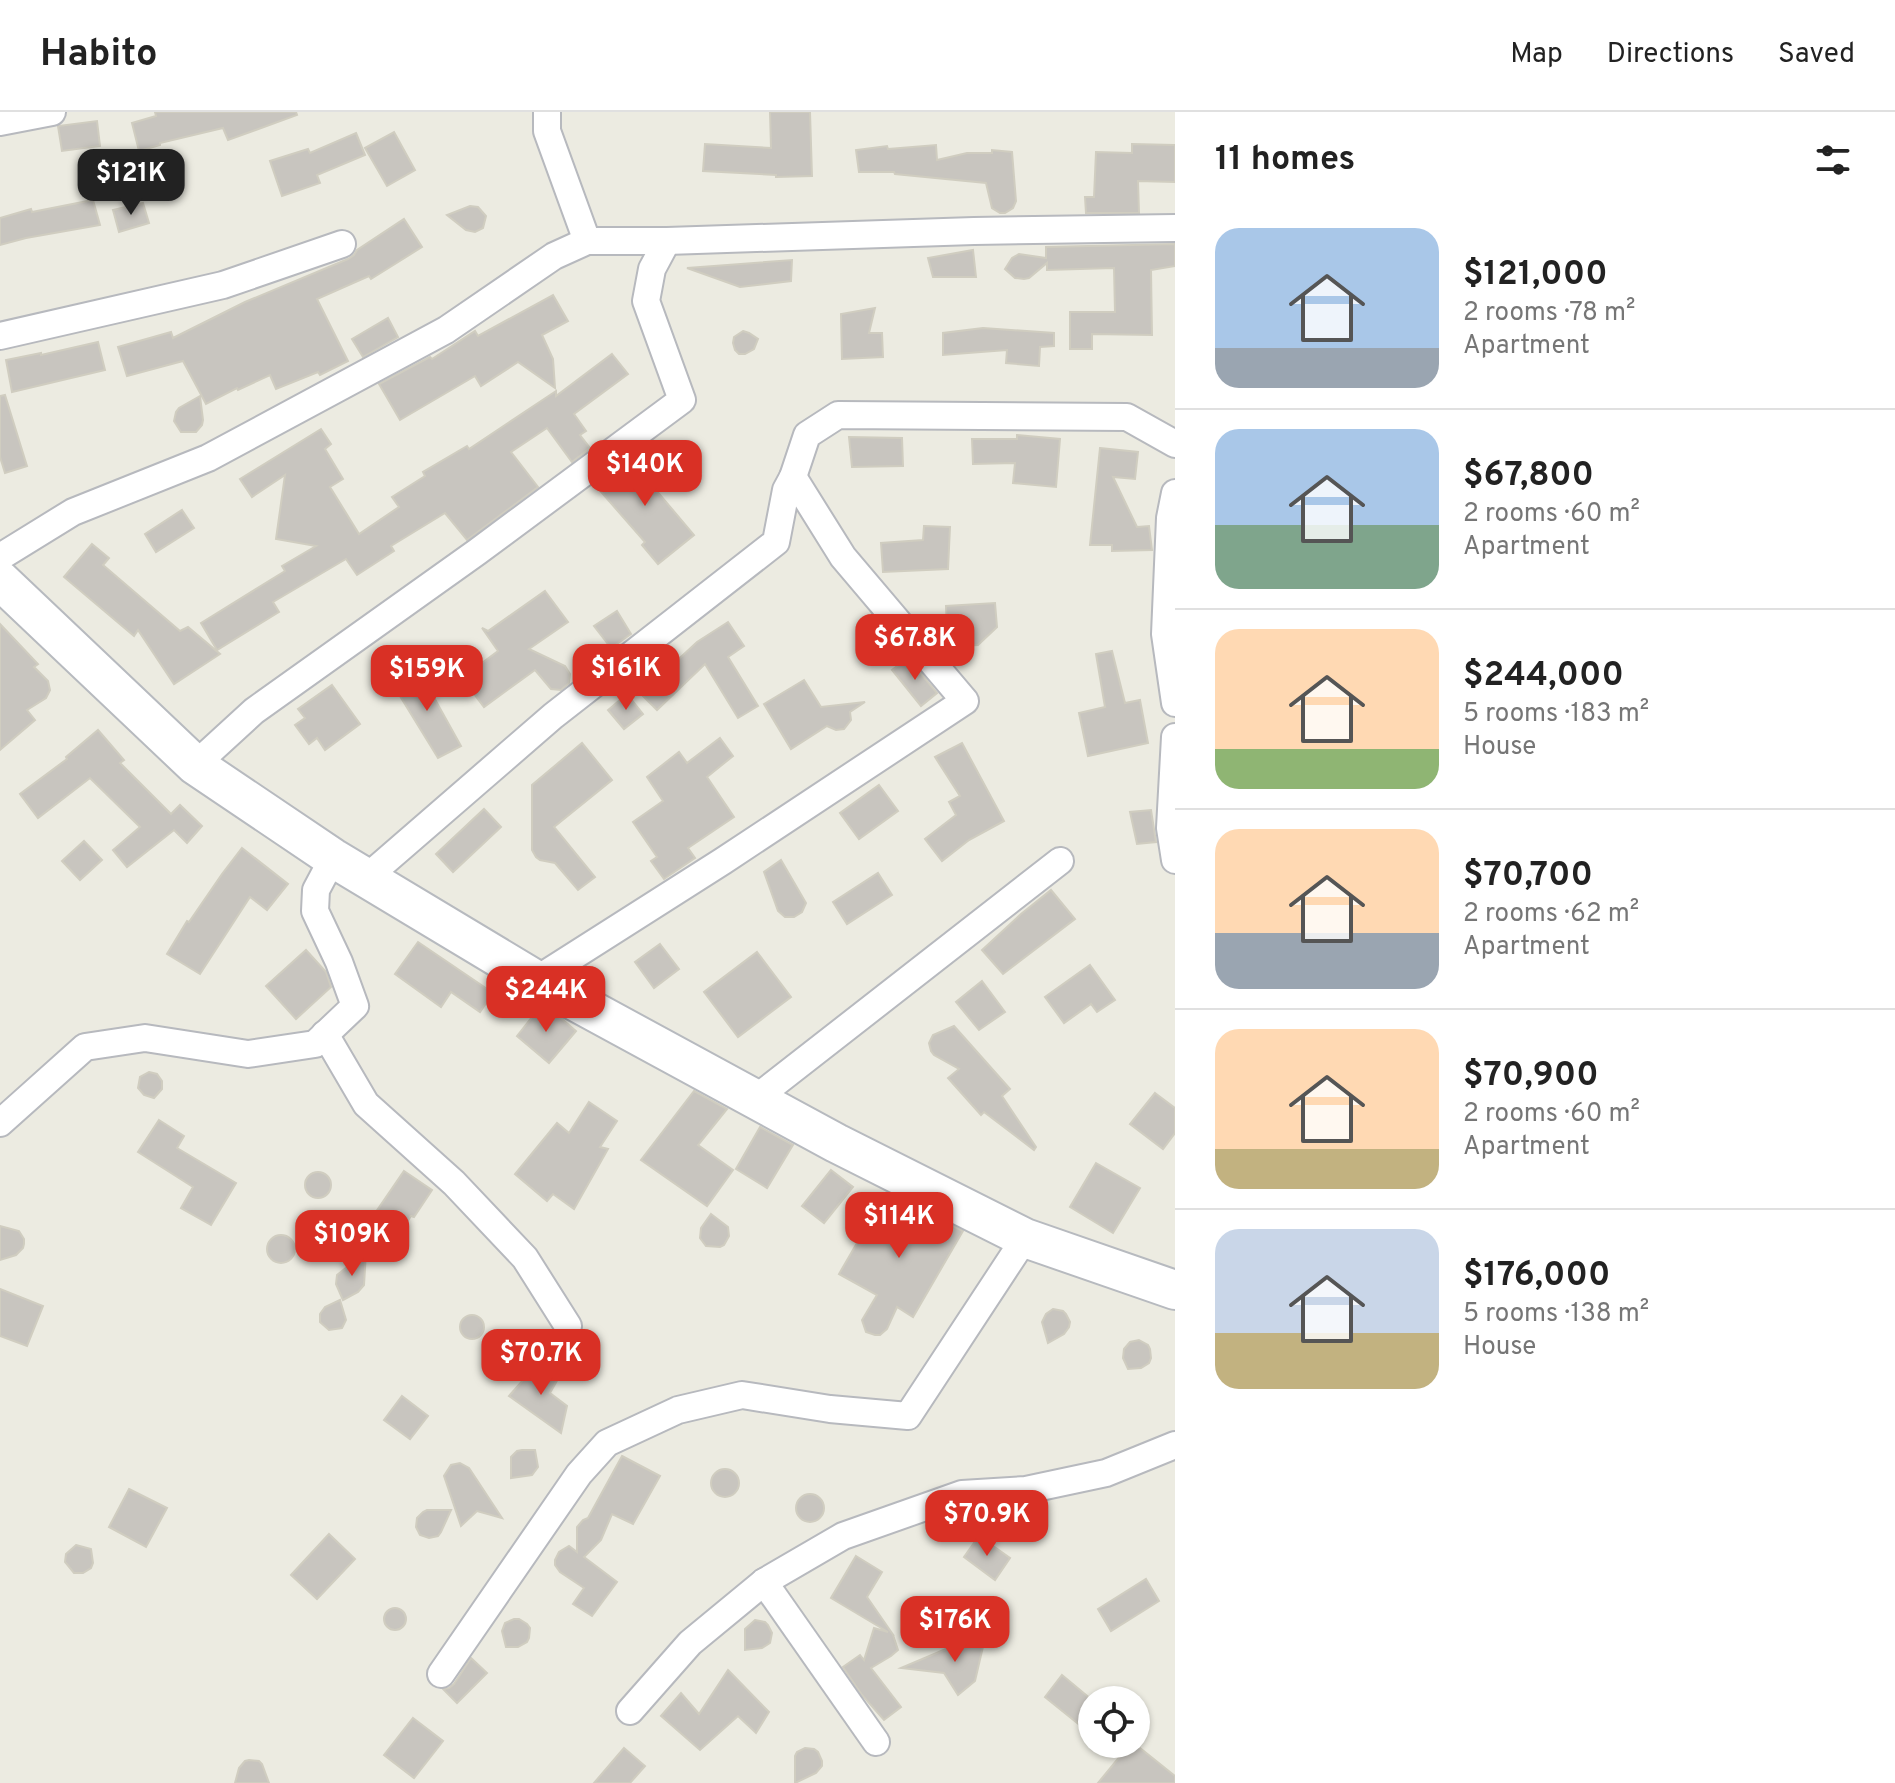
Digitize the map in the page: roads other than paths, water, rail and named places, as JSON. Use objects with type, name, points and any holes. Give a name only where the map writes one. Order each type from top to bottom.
[{"type":"main road","points":[[0,580],[195,765],[366,878],[536,980],[836,1143],[1025,1238],[1175,1290]]},
{"type":"street","points":[[0,122],[52,112]]},
{"type":"street","points":[[547,112],[547,131],[587,241]]},
{"type":"street","points":[[0,557],[73,512],[208,458],[418,346],[554,256],[587,241],[1175,228]]},
{"type":"street","points":[[195,765],[254,711],[477,552],[682,400],[646,301],[652,269],[667,241]]},
{"type":"street","points":[[0,336],[223,285],[342,244]]},
{"type":"street","points":[[366,878],[553,716],[776,542],[786,490],[807,435],[838,415],[1127,417],[1175,444]]},
{"type":"street","points":[[536,980],[965,701],[843,557],[793,477]]},
{"type":"street","points":[[1175,493],[1170,518],[1170,634],[1175,703]]},
{"type":"street","points":[[1175,737],[1170,828],[1175,860]]},
{"type":"street","points":[[0,1123],[85,1047],[145,1038],[248,1054],[315,1044],[355,1006],[315,911],[316,890],[333,858]]},
{"type":"street","points":[[755,1099],[1060,861]]},
{"type":"street","points":[[325,1034],[366,1104],[454,1183],[525,1258],[568,1326]]},
{"type":"street","points":[[441,1674],[579,1474],[607,1443],[678,1410],[742,1395],[830,1409],[908,1416],[1025,1238]]},
{"type":"street","points":[[630,1711],[690,1643],[764,1582],[843,1536],[962,1494],[1026,1490],[1106,1473],[1175,1445]]},
{"type":"street","points":[[764,1582],[876,1742]]}]
